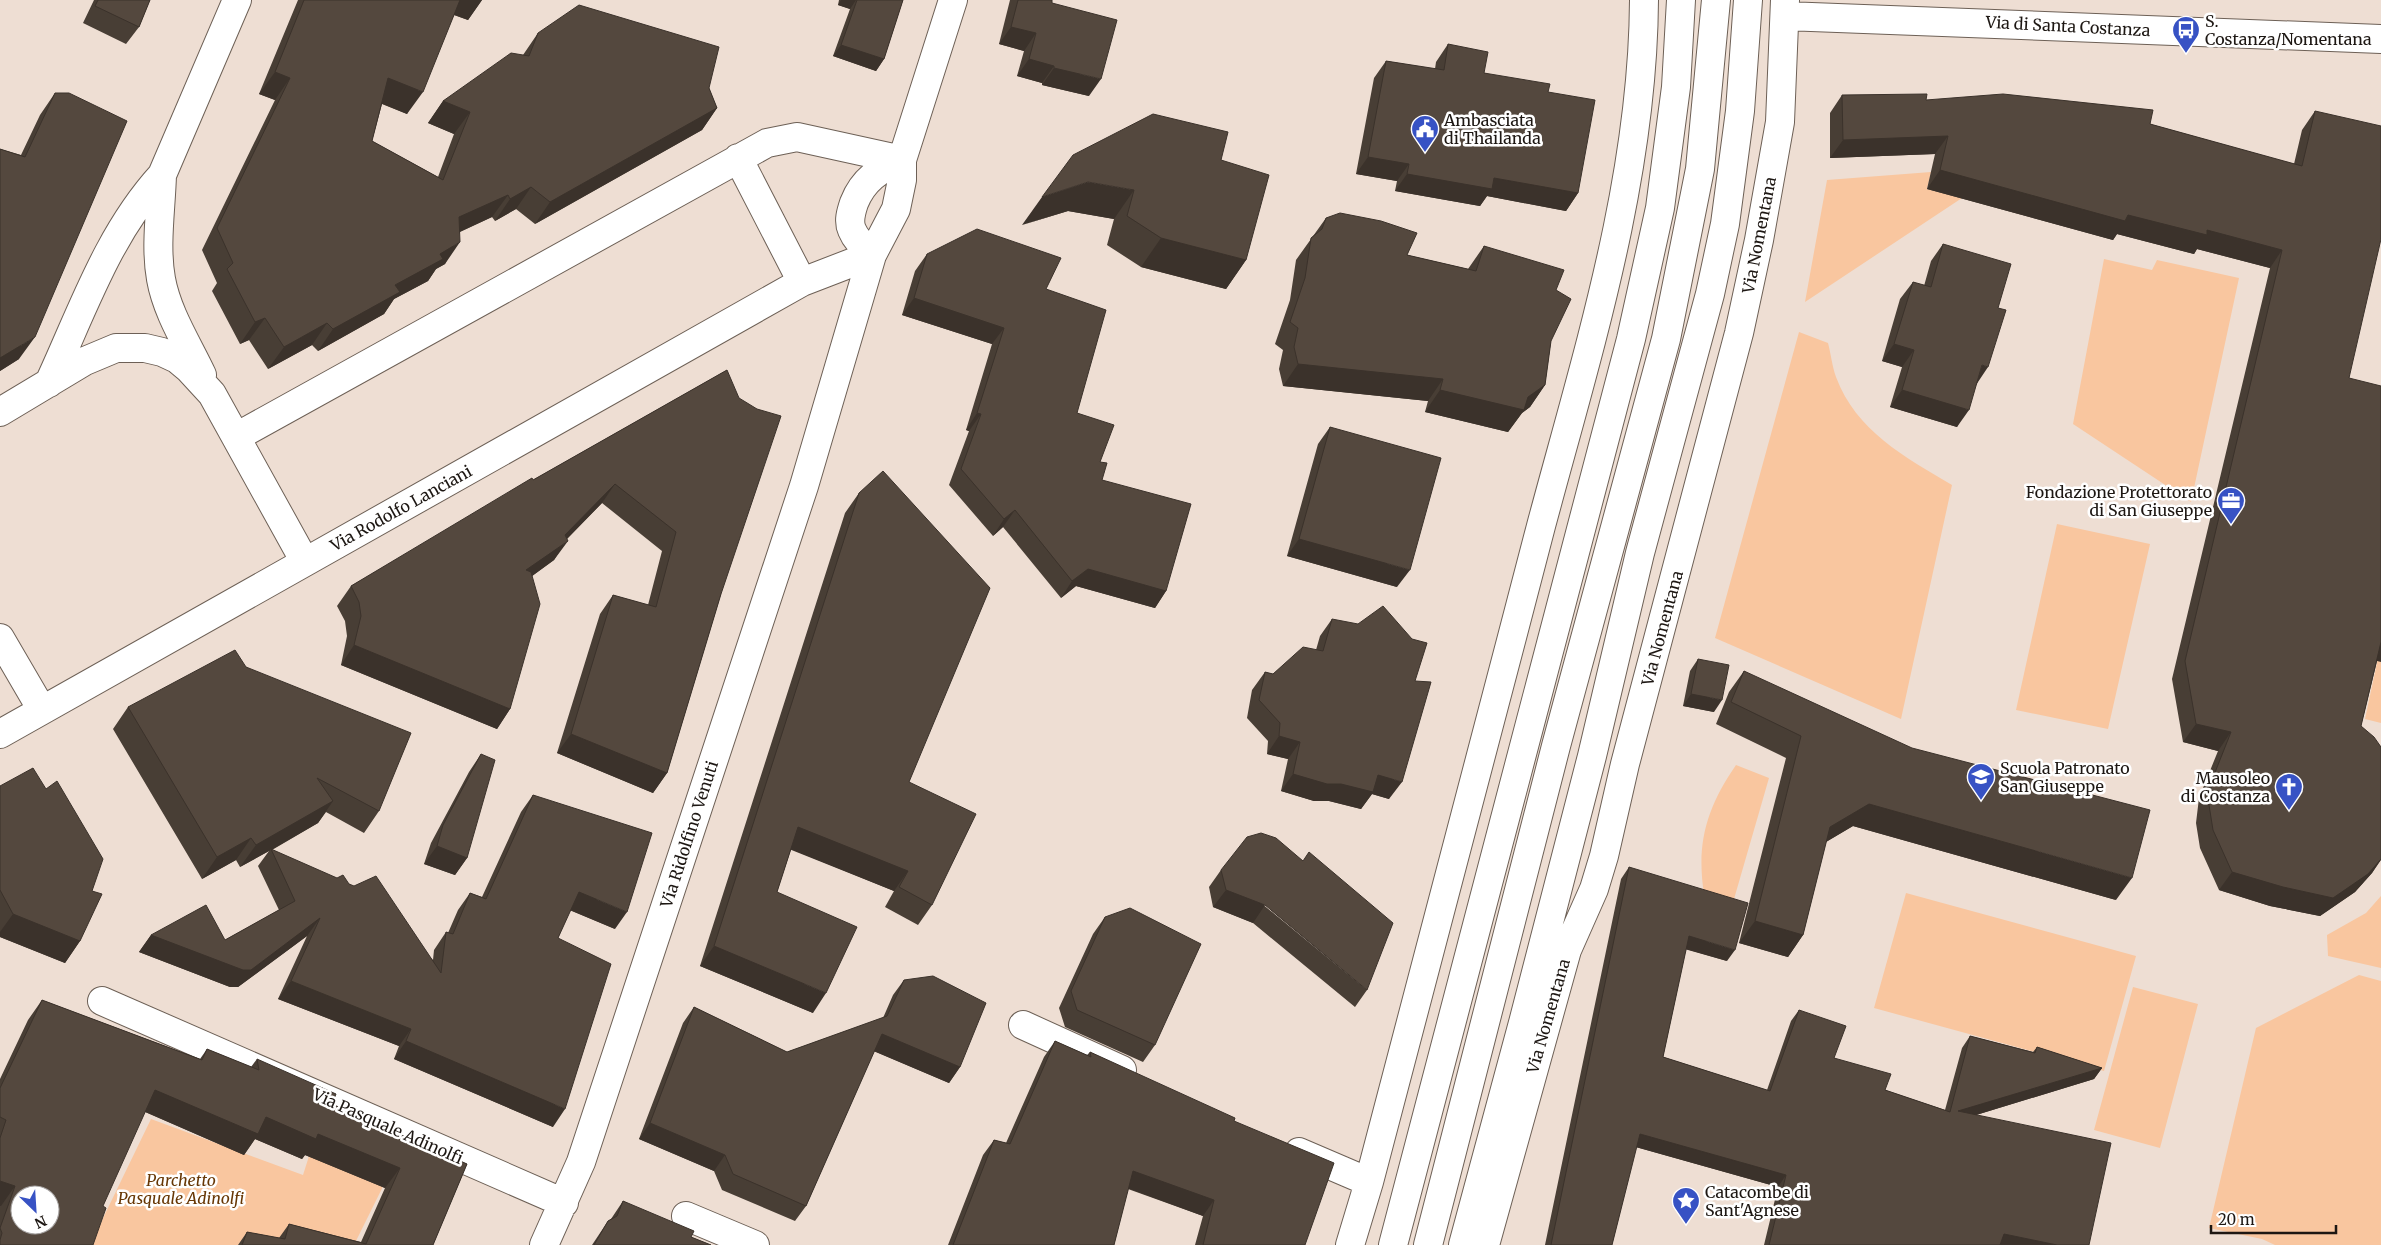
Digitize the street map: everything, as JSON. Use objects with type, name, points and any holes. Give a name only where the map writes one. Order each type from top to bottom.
[{"type":"street","points":[[49,383],[114,239],[146,192],[162,175],[237,0]]},
{"type":"street","points":[[872,255],[852,230],[850,219],[852,210],[862,187],[873,175],[902,160],[953,0]]},
{"type":"street","points":[[1350,1245],[1369,1182],[1599,309],[1630,159],[1641,64],[1644,0]]},
{"type":"street","points":[[1394,1245],[1631,339],[1660,208],[1676,87],[1681,0]]},
{"type":"street","points":[[1428,1245],[1556,746],[1666,339],[1700,169],[1716,0]]},
{"type":"street","name":"Via Nomentana","points":[[1463,1245],[1527,1009],[1592,756],[1640,554],[1710,294],[1725,224],[1740,111],[1748,0]]},
{"type":"street","name":"Via Nomentana","points":[[1485,1245],[1564,958],[1594,889],[1604,856],[1628,755],[1739,333],[1759,240],[1780,122],[1778,5]]},
{"type":"street","name":"Via di Santa Costanza","points":[[1778,5],[2381,39]]},
{"type":"street","points":[[236,437],[767,143],[797,137],[902,160]]},
{"type":"street","points":[[738,158],[802,282]]},
{"type":"street","name":"Via Ridolfino Venuti","points":[[544,1245],[581,1162],[826,419],[872,255],[896,208],[902,180],[902,160]]},
{"type":"street","points":[[162,175],[159,254],[161,280],[174,318],[212,394],[305,562]]},
{"type":"street","name":"Via Rodolfo Lanciani","points":[[0,734],[802,282],[872,255]]},
{"type":"street","points":[[0,412],[101,353],[116,348],[145,348],[162,352],[177,359],[212,394]]},
{"type":"street","points":[[0,638],[42,710]]},
{"type":"street","name":"Via Pasquale Adinolfi","points":[[102,1001],[564,1203]]},
{"type":"street","points":[[1023,1025],[1147,1082]]},
{"type":"street","points":[[1280,1142],[1369,1182]]},
{"type":"street","points":[[686,1216],[755,1245]]},
{"type":"green space","points":[[1931,172],[1927,189],[1962,198],[1805,302],[1827,180]]},
{"type":"green space","points":[[2104,259],[2152,270],[2157,260],[2239,278],[2191,502],[2073,424]]},
{"type":"green space","points":[[1799,332],[1828,343],[1836,377],[1845,396],[1869,428],[1900,453],[1952,485],[1901,719],[1715,638]]},
{"type":"green space","points":[[2057,524],[2150,544],[2108,729],[2016,710]]},
{"type":"green space","points":[[2381,644],[2381,723],[2365,719]]},
{"type":"green space","points":[[1736,765],[1769,778],[1734,899],[1704,894],[1702,858],[1706,826],[1711,811]]},
{"type":"green space","points":[[1906,893],[2136,956],[2104,1071],[1874,1008]]},
{"type":"green space","points":[[2381,896],[2381,968],[2328,956],[2327,935],[2366,913]]},
{"type":"green space","points":[[2359,975],[2381,981],[2381,1245],[2275,1245],[2262,1239],[2209,1228],[2256,1028]]},
{"type":"green space","points":[[2133,987],[2198,1004],[2160,1148],[2094,1130]]},
{"type":"green space","name":"Parchetto Pasquale Adinolfi","points":[[324,1109],[405,1142],[354,1245],[90,1245],[151,1119],[303,1175]]},
{"type":"building","points":[[98,0],[150,0],[139,27],[95,6]]},
{"type":"building","points":[[304,0],[460,0],[423,92],[388,78],[372,141],[443,180],[470,112],[443,101],[511,53],[529,56],[538,33],[579,5],[719,47],[709,88],[717,108],[550,202],[531,187],[510,199],[508,195],[459,217],[460,242],[440,254],[443,259],[395,285],[400,292],[333,329],[327,323],[284,347],[265,318],[255,322],[227,269],[233,263],[217,228],[290,78],[275,72]]},
{"type":"building","points":[[857,0],[903,0],[884,59],[841,45]]},
{"type":"building","points":[[1018,0],[1052,0],[1052,3],[1117,20],[1101,79],[1054,68],[1054,66],[1029,59],[1036,33],[1011,27]]},
{"type":"building","points":[[1448,44],[1488,52],[1484,73],[1550,84],[1548,92],[1595,100],[1578,193],[1494,178],[1492,189],[1407,174],[1409,164],[1368,157],[1386,61],[1444,70]]},
{"type":"building","points":[[55,93],[69,93],[127,121],[35,337],[0,358],[0,149],[25,157]]},
{"type":"building","points":[[1927,94],[1926,100],[2003,94],[2153,110],[2150,124],[2302,166],[2315,111],[2381,126],[2381,239],[2349,378],[2381,386],[2381,642],[2361,726],[2374,737],[2381,747],[2381,859],[2368,874],[2333,898],[2283,887],[2232,872],[2213,830],[2209,805],[2212,780],[2231,732],[2196,724],[2185,661],[2282,250],[2207,230],[2207,235],[2128,215],[2125,221],[1940,170],[1948,136],[1843,140],[1842,95]]},
{"type":"building","points":[[1153,114],[1228,132],[1221,160],[1269,175],[1246,260],[1161,238],[1127,216],[1134,190],[1088,182],[1042,197],[1073,155]]},
{"type":"building","points":[[1340,213],[1381,221],[1417,233],[1407,255],[1476,271],[1484,246],[1564,270],[1556,290],[1571,299],[1551,341],[1545,385],[1528,397],[1524,410],[1440,390],[1443,379],[1298,364],[1294,347],[1298,328],[1290,322],[1305,278],[1311,238],[1322,229],[1326,218]]},
{"type":"building","points":[[977,229],[1061,258],[1046,289],[1106,310],[1077,413],[1114,425],[1100,462],[1107,463],[1102,480],[1191,504],[1166,591],[1088,569],[1072,581],[1015,510],[1004,519],[961,469],[981,414],[977,413],[1004,328],[914,298],[927,254]]},
{"type":"building","points":[[1943,244],[2011,264],[1998,308],[2006,310],[1988,367],[1982,365],[1969,410],[1902,390],[1914,350],[1894,344],[1913,282],[1931,287]]},
{"type":"building","points":[[727,370],[739,398],[757,409],[781,416],[721,594],[667,773],[571,734],[613,595],[656,607],[676,532],[615,484],[565,535],[568,541],[526,570],[531,572],[540,604],[510,709],[354,645],[361,616],[359,602],[351,586],[532,478],[533,480]]},
{"type":"building","points":[[1330,427],[1441,458],[1410,570],[1299,539]]},
{"type":"building","points":[[883,471],[990,588],[909,782],[976,814],[932,905],[899,887],[908,871],[798,827],[777,892],[857,927],[826,993],[714,946],[859,493]]},
{"type":"building","points":[[1383,606],[1412,639],[1427,643],[1415,681],[1431,682],[1402,782],[1378,775],[1373,792],[1341,784],[1327,784],[1293,774],[1300,742],[1279,736],[1280,723],[1259,700],[1265,672],[1273,674],[1303,647],[1323,651],[1332,619],[1358,624]]},
{"type":"building","points":[[235,650],[246,667],[411,733],[379,811],[317,778],[333,801],[256,845],[251,838],[217,857],[128,707]]},
{"type":"building","points":[[1698,659],[1729,665],[1722,700],[1691,694]]},
{"type":"building","points":[[1744,671],[1912,748],[2150,810],[2132,878],[1869,804],[1830,827],[1803,935],[1755,921],[1801,736],[1731,702]]},
{"type":"building","points":[[481,754],[495,760],[467,858],[437,846],[443,825]]},
{"type":"building","points":[[33,768],[46,789],[57,781],[103,859],[92,891],[102,894],[80,941],[13,914],[0,890],[0,786]]},
{"type":"building","points":[[533,795],[652,833],[627,912],[579,892],[558,938],[611,964],[565,1109],[406,1041],[411,1029],[291,981],[320,918],[251,970],[243,970],[151,935],[206,905],[225,940],[295,901],[271,849],[337,878],[343,875],[349,884],[354,886],[376,876],[441,973],[446,932],[453,934],[470,893],[486,899]]},
{"type":"building","points":[[1261,833],[1276,838],[1303,861],[1309,852],[1393,923],[1367,990],[1265,905],[1226,890],[1221,870],[1247,837]]},
{"type":"building","points":[[1629,867],[1748,903],[1735,950],[1689,936],[1663,1057],[1770,1091],[1799,1010],[1846,1026],[1834,1058],[1891,1074],[1885,1090],[1950,1112],[1970,1036],[2035,1053],[2037,1047],[2102,1068],[1958,1111],[2111,1143],[2089,1245],[2057,1245],[2004,1234],[2000,1245],[1769,1245],[1786,1175],[1640,1134],[1612,1245],[1551,1245]]},
{"type":"building","points":[[1130,908],[1201,944],[1155,1045],[1077,1010],[1071,991],[1105,917]]},
{"type":"building","points":[[933,976],[986,1003],[960,1067],[882,1034],[806,1206],[733,1174],[725,1155],[650,1123],[694,1007],[787,1052],[887,1016],[904,980]]},
{"type":"building","points":[[42,1000],[202,1060],[207,1049],[259,1070],[257,1059],[336,1094],[332,1104],[467,1164],[433,1245],[242,1245],[247,1232],[285,1239],[289,1224],[366,1244],[400,1168],[318,1134],[316,1139],[266,1117],[258,1134],[155,1090],[103,1206],[106,1208],[93,1245],[0,1245],[2,1233],[0,1228],[10,1200],[10,1235],[60,1235],[60,1185],[12,1185],[0,1181],[0,1138],[6,1120],[0,1117],[0,1088]]},
{"type":"building","points":[[1055,1041],[1091,1057],[1090,1052],[1235,1118],[1234,1121],[1334,1163],[1305,1245],[1203,1245],[1214,1200],[1133,1171],[1114,1245],[953,1245],[994,1140],[1010,1144]]},
{"type":"building","points":[[623,1201],[694,1231],[691,1237],[711,1245],[594,1245],[608,1221],[617,1216]]},
{"type":"place","name":"S. Costanza/Nomentana","points":[[2186,54]]},
{"type":"place","name":"Ambasciata di Thailanda","points":[[1425,153]]},
{"type":"place","name":"Fondazione Protettorato di San Giuseppe","points":[[2231,525]]},
{"type":"place","name":"Scuola Patronato San Giuseppe","points":[[1981,801]]},
{"type":"place","name":"Mausoleo di Costanza","points":[[2289,811]]},
{"type":"place","name":"Catacombe di Sant'Agnese","points":[[1686,1225]]}]
